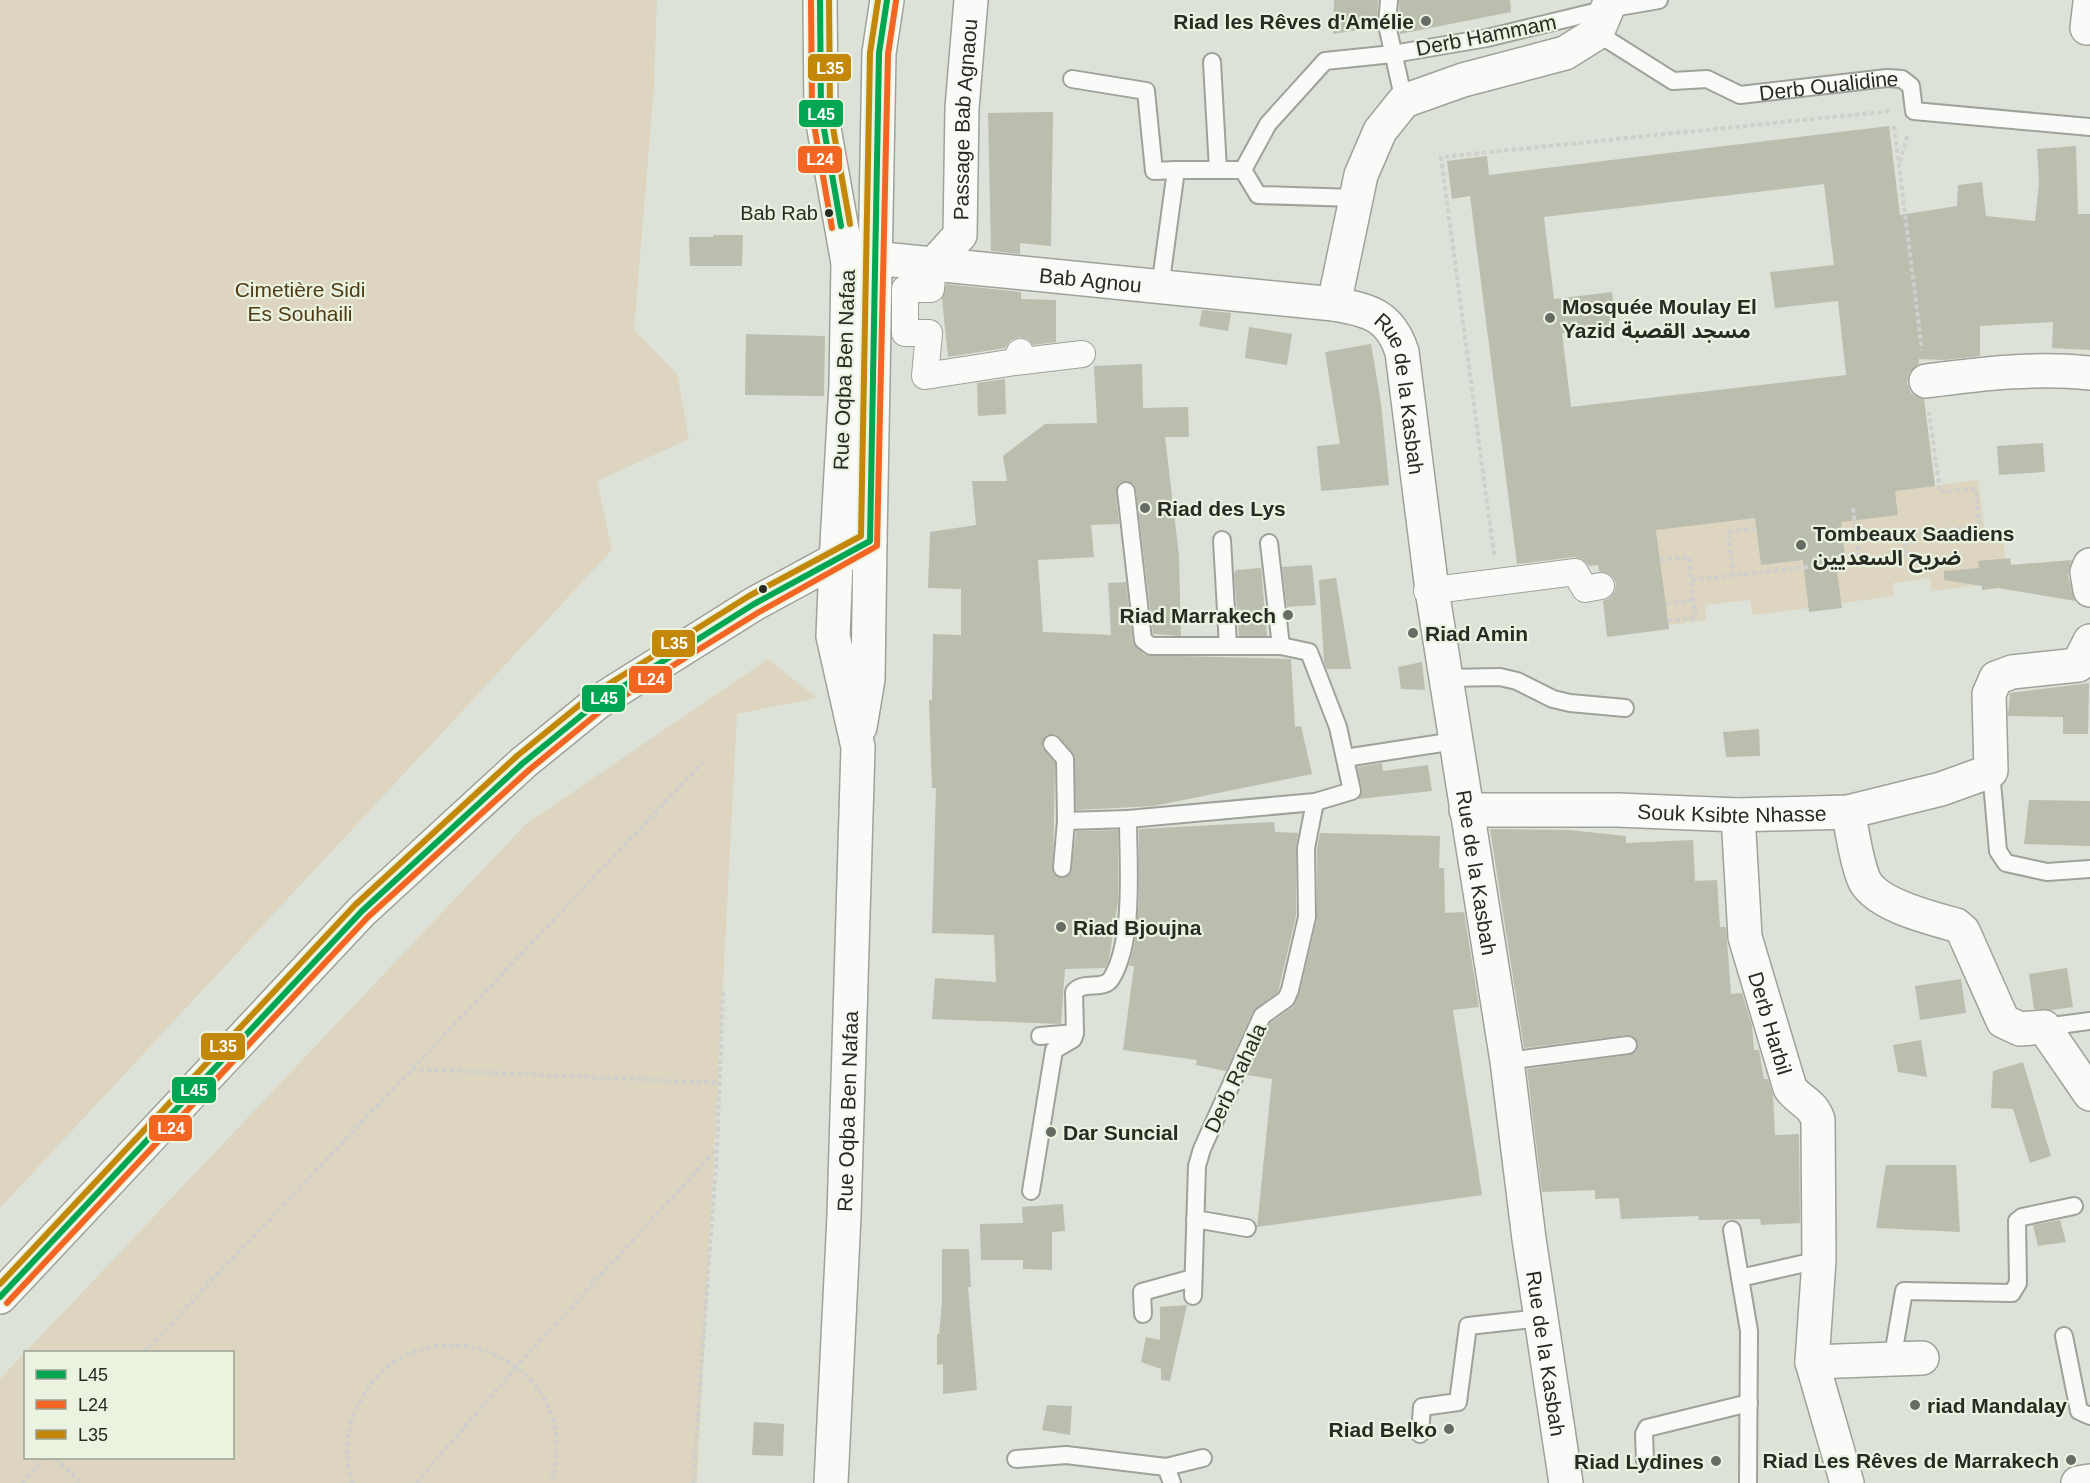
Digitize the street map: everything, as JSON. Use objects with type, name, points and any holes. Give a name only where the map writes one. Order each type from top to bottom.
[{"type":"street","name":"Rue Oqba Ben Nafaa","points":[[820,0],[821,112],[860,260],[870,541],[868,679],[858,738],[844,1216],[831,1483]]},
{"type":"street","name":"Rue Oqba Ben Nafaa","points":[[858,738],[833,636],[846,385],[879,53],[887,0]]},
{"type":"street","name":"Passage Bab Agnaou","points":[[933,265],[960,235],[962,108],[971,0]]},
{"type":"street","points":[[1334,304],[1361,176],[1380,131],[1404,101],[1463,81],[1565,53],[1605,14]]},
{"type":"street","name":"Bab Agnou","points":[[860,260],[1334,304]]},
{"type":"street","points":[[933,265],[932,289],[905,289],[905,333],[929,333],[925,376],[1017,357],[1082,354]]},
{"type":"street","name":"Rue de la Kasbah","points":[[1334,304],[1368,311],[1381,318],[1398,339],[1402,352],[1430,591],[1507,1062],[1540,1318],[1566,1483]]},
{"type":"street","points":[[1926,381],[2061,370],[2090,373]]},
{"type":"street","points":[[0,1297],[362,911],[523,763],[598,702],[754,604],[836,562],[870,541]]},
{"type":"street","points":[[2090,565],[2087,572],[2090,590]]},
{"type":"street","points":[[1430,591],[1575,572],[1585,589],[1601,586]]},
{"type":"street","points":[[1991,771],[1989,694],[1996,678],[2013,672],[2078,665],[2090,641]]},
{"type":"street","name":"Souk Ksibte Nhasse","points":[[1466,810],[1617,810],[1738,815],[1848,812],[1941,789],[1991,771]]},
{"type":"street","points":[[1848,812],[1863,878],[1869,887],[1885,900],[1956,925],[1963,931],[2003,1021],[2020,1029],[2044,1027],[2090,1094]]},
{"type":"street","name":"Derb Harbil","points":[[1738,815],[1745,937],[1751,966],[1790,1088],[1795,1095],[1814,1108],[1818,1120],[1819,1260],[1812,1362]]},
{"type":"street","points":[[1847,1483],[1812,1362],[1907,1360]]},
{"type":"street","points":[[2078,1483],[2090,1481]]},
{"type":"lane","points":[[1389,0],[1387,25],[1404,101]]},
{"type":"lane","name":"Derb Hammam","points":[[1243,170],[1268,124],[1325,61],[1393,54],[1487,38],[1605,14],[1659,0]]},
{"type":"lane","name":"Derb Oualidine","points":[[1605,14],[1673,81],[1707,79],[1740,95],[1887,78],[1902,79],[1911,86],[1914,111],[2090,126]]},
{"type":"lane","points":[[1212,62],[1218,170]]},
{"type":"lane","points":[[1072,79],[1145,85],[1154,171],[1243,170],[1258,195],[1355,198]]},
{"type":"lane","points":[[1160,288],[1176,170]]},
{"type":"lane","points":[[1066,821],[1128,819],[1315,802],[1352,791],[1338,727],[1309,652],[1281,646],[1151,646],[1143,640],[1126,491]]},
{"type":"lane","points":[[1222,540],[1228,646]]},
{"type":"lane","points":[[1269,543],[1281,646]]},
{"type":"lane","points":[[1446,678],[1500,677],[1517,681],[1561,701],[1625,708]]},
{"type":"lane","points":[[1346,758],[1455,741]]},
{"type":"lane","points":[[1052,744],[1065,759],[1066,821],[1062,868]]},
{"type":"lane","points":[[1991,771],[1998,851],[2006,863],[2047,872],[2090,869]]},
{"type":"lane","name":"Derb Rahala","points":[[1193,1296],[1195,1182],[1202,1149],[1262,1016],[1286,999],[1290,990],[1307,917],[1306,848],[1315,802]]},
{"type":"lane","points":[[1031,1191],[1054,1050],[1073,1039],[1075,1033],[1074,992],[1082,986],[1104,985],[1111,980],[1124,945],[1128,922],[1128,819]]},
{"type":"lane","points":[[2044,1027],[2090,1021]]},
{"type":"lane","points":[[1040,1036],[1075,1033]]},
{"type":"lane","points":[[1507,1062],[1628,1045]]},
{"type":"lane","points":[[1907,1360],[1904,1291],[2012,1293],[2018,1283],[2018,1221],[2022,1217],[2074,1206]]},
{"type":"lane","points":[[1195,1219],[1246,1228]]},
{"type":"lane","points":[[1732,1230],[1749,1331],[1748,1483]]},
{"type":"lane","points":[[1740,1278],[1819,1260]]},
{"type":"lane","points":[[1143,1314],[1142,1292],[1193,1278]]},
{"type":"lane","points":[[1420,1434],[1422,1407],[1458,1402],[1468,1326],[1540,1318]]},
{"type":"lane","points":[[2064,1336],[2079,1411],[2090,1416]]},
{"type":"lane","points":[[1645,1461],[1644,1434],[1647,1428],[1749,1403]]},
{"type":"lane","points":[[1016,1459],[1066,1455],[1169,1475],[1203,1458]]},
{"type":"path","points":[[1497,581],[1441,157],[1893,111],[1940,492],[1976,489],[1979,526],[1919,532],[1906,542],[1907,556],[1691,580]]},
{"type":"path","points":[[1899,165],[1914,111]]},
{"type":"path","points":[[1853,508],[1859,562]]},
{"type":"path","points":[[1733,576],[1728,532],[1756,528]]},
{"type":"path","points":[[1660,560],[1689,557],[1696,618],[1668,621]]},
{"type":"path","points":[[1666,604],[1694,600]]},
{"type":"path","points":[[146,1351],[703,762]]},
{"type":"path","points":[[693,1483],[717,1150],[723,991]]},
{"type":"path","points":[[412,1069],[720,1083]]},
{"type":"path","points":[[416,1483],[517,1366],[717,1150]]},
{"type":"path","points":[[353,1483],[346,1448],[352,1415],[368,1386],[392,1363],[422,1348],[454,1344],[487,1350],[517,1366],[541,1393],[556,1426],[558,1462],[551,1483]]},
{"type":"path","points":[[22,1483],[44,1459]]},
{"type":"path","points":[[56,1459],[81,1483]]},
{"type":"green space","name":"Cimetière Sidi Es Souhaili","points":[[0,0],[657,0],[654,86],[634,330],[677,374],[689,439],[597,481],[612,550],[0,1208]]},
{"type":"green space","points":[[1978,480],[1985,534],[2002,532],[2005,558],[1979,561],[1981,585],[1932,591],[1930,578],[1893,583],[1894,596],[1842,603],[1839,588],[1807,592],[1809,608],[1753,615],[1750,600],[1705,605],[1706,620],[1668,625],[1655,521],[1754,509],[1761,565],[1845,555],[1838,498],[1898,515],[1895,491]]},
{"type":"green space","points":[[768,659],[817,698],[737,714],[697,1483],[0,1483],[0,1379],[24,1354],[24,1459],[234,1459],[234,1351],[27,1351],[526,824]]},
{"type":"building","points":[[1334,0],[1378,0],[1377,27],[1333,34]]},
{"type":"building","points":[[1399,0],[1510,0],[1511,12],[1400,34]]},
{"type":"building","points":[[1053,112],[1051,246],[1020,243],[1020,254],[991,251],[988,113]]},
{"type":"building","name":"Mosquée Moulay El Yazid مسجد القصبة","points":[[1889,126],[1900,215],[1957,206],[1958,185],[1982,182],[1986,216],[2035,221],[2039,182],[2037,149],[2076,146],[2078,214],[2090,214],[2090,350],[2052,348],[2053,322],[1980,326],[1980,356],[1944,360],[1919,359],[1919,364],[1909,373],[1907,383],[1911,393],[1924,399],[1935,486],[1895,491],[1898,515],[1841,522],[1845,555],[1835,556],[1842,608],[1809,612],[1803,560],[1761,565],[1755,518],[1656,530],[1669,629],[1607,637],[1603,601],[1610,598],[1615,591],[1616,583],[1612,576],[1599,571],[1598,565],[1589,566],[1582,559],[1574,557],[1517,564],[1470,196],[1452,199],[1447,161],[1487,156],[1489,175]],"holes":[[[1824,184],[1834,265],[1770,272],[1775,308],[1838,301],[1846,375],[1571,407],[1562,333],[1616,327],[1612,292],[1554,299],[1544,217]]]},
{"type":"building","points":[[713,235],[743,235],[742,266],[690,266],[689,237],[713,237]]},
{"type":"building","points":[[946,284],[1021,292],[1021,299],[1056,300],[1056,342],[1033,345],[1027,339],[1019,337],[1011,340],[1005,348],[948,357],[942,299]]},
{"type":"building","points":[[1202,310],[1231,313],[1228,331],[1199,326]]},
{"type":"building","points":[[1249,327],[1292,334],[1287,365],[1245,358]]},
{"type":"building","points":[[746,334],[825,336],[824,396],[745,395]]},
{"type":"building","points":[[1371,344],[1381,403],[1389,485],[1321,491],[1317,446],[1340,444],[1325,352]]},
{"type":"building","points":[[1142,364],[1143,408],[1188,407],[1189,437],[1165,437],[1179,556],[1181,636],[1153,634],[1136,490],[1134,484],[1125,481],[1119,483],[1116,492],[1119,524],[1091,525],[1094,557],[1038,560],[1043,632],[1111,635],[1108,583],[1126,582],[1133,642],[1145,655],[1291,659],[1295,727],[1301,726],[1312,774],[1154,806],[1076,810],[1073,753],[1056,734],[1046,736],[1042,747],[1055,763],[1053,873],[1062,878],[1071,873],[1076,831],[1118,830],[1118,901],[1109,959],[1105,968],[1065,969],[1061,1024],[932,1019],[935,978],[996,982],[994,935],[932,933],[936,788],[932,788],[929,700],[932,700],[933,634],[961,635],[961,589],[928,588],[930,532],[976,525],[972,481],[1007,481],[1003,456],[1045,424],[1097,423],[1094,366]]},
{"type":"building","points":[[1005,379],[1006,414],[978,416],[977,383]]},
{"type":"building","points":[[2043,443],[2045,472],[1999,475],[1997,446]]},
{"type":"building","points":[[2010,558],[2011,565],[2072,560],[2068,575],[2075,601],[1998,588],[1982,590],[1982,586],[1944,580],[1944,571],[1979,568],[1978,561]]},
{"type":"building","points":[[1312,565],[1316,605],[1287,607],[1282,567]]},
{"type":"building","points":[[1261,568],[1267,636],[1239,636],[1234,574],[1236,570]]},
{"type":"building","points":[[1336,578],[1351,669],[1327,669],[1324,662],[1319,580]]},
{"type":"building","points":[[1422,662],[1425,690],[1401,689],[1398,667]]},
{"type":"building","points":[[2089,683],[2088,734],[2063,734],[2063,717],[2008,716],[2010,693]]},
{"type":"building","points":[[1759,729],[1760,756],[1726,757],[1723,732]]},
{"type":"building","points":[[1382,763],[1383,771],[1428,765],[1432,791],[1358,799],[1362,789],[1357,767]]},
{"type":"building","points":[[2029,800],[2090,801],[2090,846],[2024,844]]},
{"type":"building","points":[[1274,822],[1275,832],[1298,833],[1296,916],[1278,992],[1253,1011],[1226,1071],[1196,1065],[1197,1060],[1123,1050],[1134,966],[1129,966],[1134,946],[1139,902],[1139,829]]},
{"type":"building","points":[[1490,829],[1569,830],[1626,836],[1626,843],[1693,840],[1695,881],[1717,880],[1720,927],[1726,927],[1731,994],[1742,993],[1752,1026],[1754,1050],[1759,1050],[1764,1079],[1768,1079],[1773,1095],[1775,1135],[1799,1134],[1800,1223],[1761,1225],[1760,1219],[1699,1220],[1698,1216],[1621,1219],[1619,1198],[1595,1199],[1595,1190],[1542,1192],[1527,1069],[1629,1055],[1637,1050],[1638,1043],[1633,1036],[1627,1035],[1524,1048]]},
{"type":"building","points":[[1320,833],[1440,836],[1439,868],[1444,868],[1445,913],[1464,912],[1479,1007],[1453,1010],[1482,1195],[1257,1227],[1272,1079],[1247,1075],[1270,1023],[1293,1007],[1300,992],[1317,919],[1317,849]]},
{"type":"building","points":[[2067,968],[2073,1007],[2052,1010],[2034,1009],[2029,974]]},
{"type":"building","points":[[1961,979],[1966,1013],[1920,1020],[1915,986]]},
{"type":"building","points":[[1921,1040],[1927,1077],[1898,1072],[1893,1045]]},
{"type":"building","points":[[2023,1062],[2051,1156],[2030,1163],[2013,1109],[1991,1108],[1993,1071]]},
{"type":"building","points":[[1886,1165],[1956,1165],[1960,1232],[1876,1228]]},
{"type":"building","points":[[1063,1204],[1065,1231],[1052,1232],[1052,1270],[1023,1269],[1023,1260],[981,1260],[980,1224],[1023,1223],[1022,1207]]},
{"type":"building","points":[[2060,1220],[2066,1242],[2038,1246],[2033,1225]]},
{"type":"building","points":[[942,1249],[969,1249],[971,1287],[968,1287],[977,1390],[943,1394],[943,1364],[937,1365],[937,1334],[939,1334],[942,1303]]},
{"type":"building","points":[[1187,1305],[1170,1381],[1161,1380],[1161,1369],[1141,1362],[1146,1337],[1160,1340],[1160,1307]]},
{"type":"building","points":[[1047,1405],[1072,1406],[1070,1435],[1042,1430]]},
{"type":"building","points":[[754,1422],[784,1424],[783,1456],[752,1455]]},
{"type":"transit line","name":"L24","points":[[811,0],[812,113],[832,228]]},
{"type":"transit line","name":"L45","points":[[820,0],[821,112],[841,226]]},
{"type":"transit line","name":"L35","points":[[829,0],[830,111],[850,224]]},
{"type":"transit line","name":"L35","points":[[0,1284],[355,905],[517,756],[593,694],[749,596],[861,536],[870,53],[878,0]]},
{"type":"transit line","name":"L45","points":[[0,1297],[362,911],[523,763],[598,702],[754,604],[870,541],[879,53],[887,0]]},
{"type":"transit line","name":"L24","points":[[7,1303],[368,917],[529,770],[603,709],[759,612],[877,546],[888,54],[896,1]]},
{"type":"place","name":"Riad les Rêves d'Amélie","points":[[1426,21]]},
{"type":"place","name":"Bab Rab","points":[[829,213]]},
{"type":"place","name":"Mosquée Moulay El Yazid مسجد القصبة","points":[[1550,318]]},
{"type":"place","name":"Riad des Lys","points":[[1145,508]]},
{"type":"place","name":"Tombeaux Saadiens ضريح السعديين","points":[[1801,545]]},
{"type":"place","name":"Riad Marrakech","points":[[1288,615]]},
{"type":"place","name":"Riad Amin","points":[[1413,633]]},
{"type":"place","name":"Riad Bjoujna","points":[[1061,927]]},
{"type":"place","name":"Dar Suncial","points":[[1051,1132]]},
{"type":"place","name":"riad Mandalay","points":[[1915,1405]]},
{"type":"place","name":"Riad Belko","points":[[1449,1429]]},
{"type":"place","name":"Riad Les Rêves de Marrakech","points":[[2071,1460]]},
{"type":"place","name":"Riad Lydines","points":[[1716,1461]]}]
